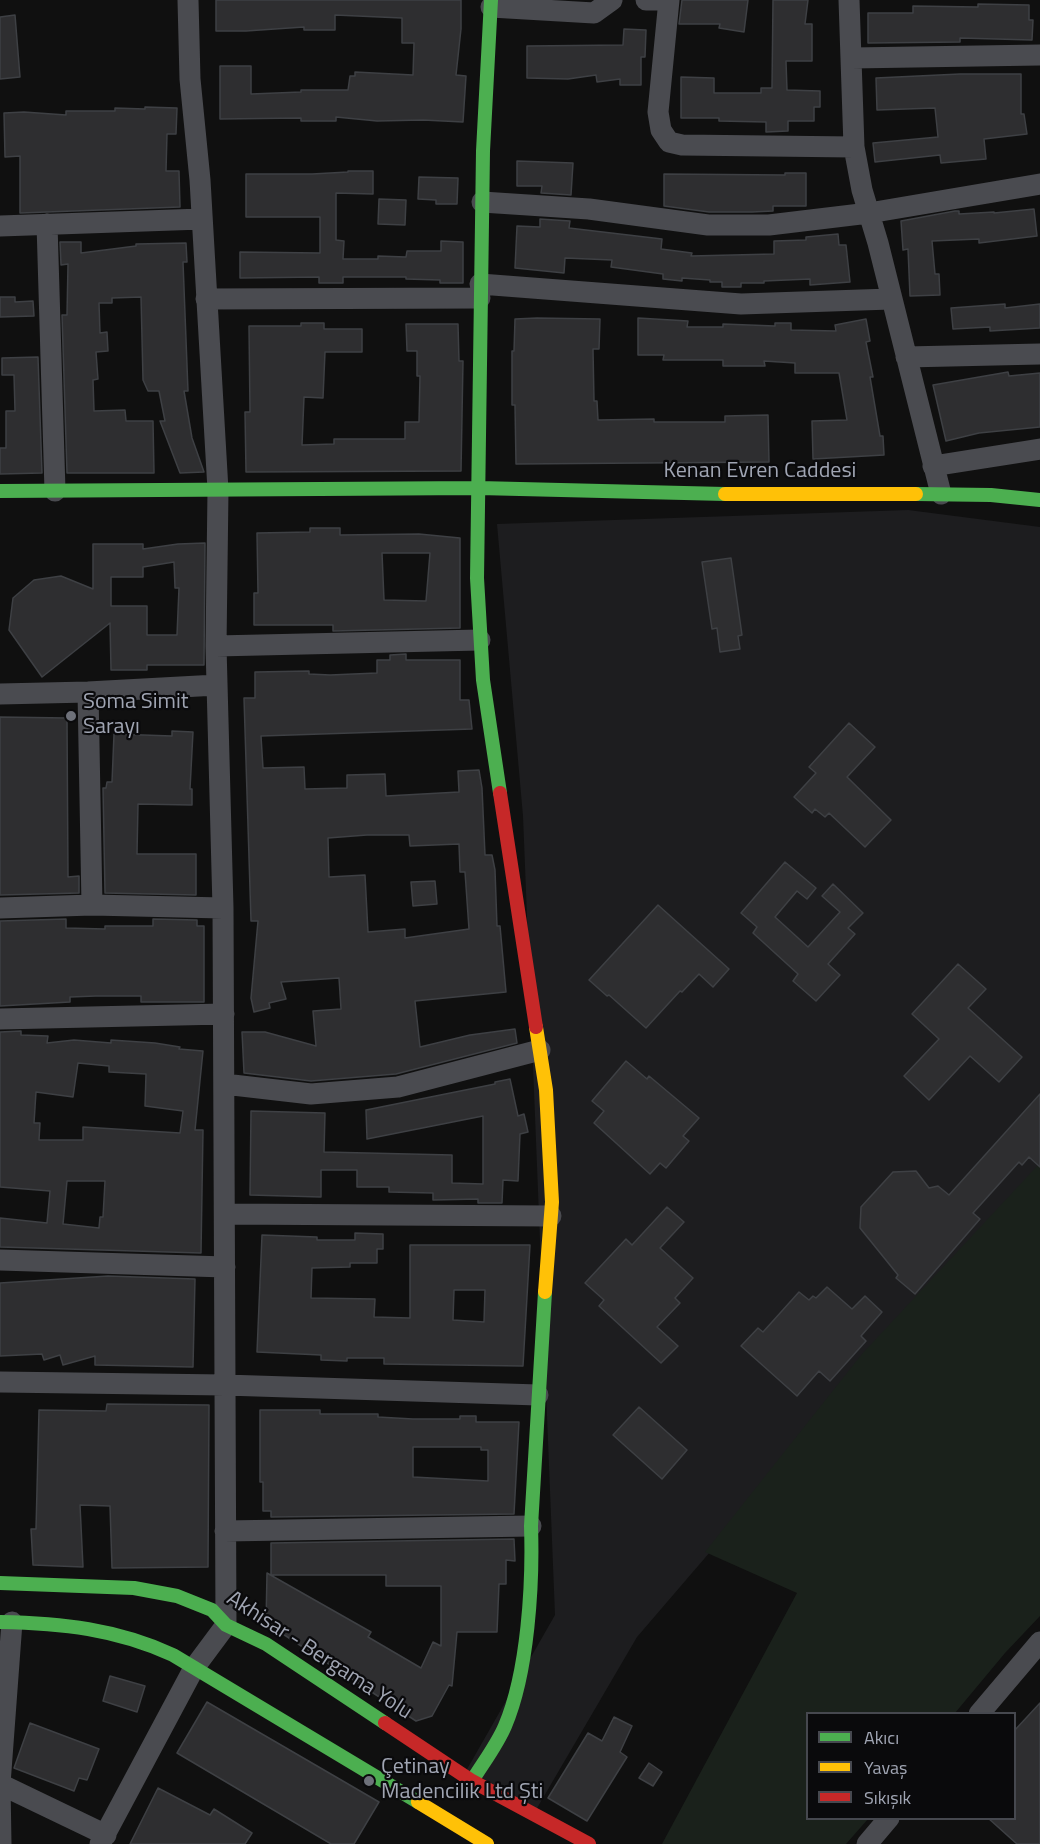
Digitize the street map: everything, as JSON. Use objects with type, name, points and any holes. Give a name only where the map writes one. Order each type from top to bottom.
[{"type":"street","points":[[0,1784],[103,1839],[194,1668],[226,1625],[223,908],[216,646],[218,490],[202,219],[190,79],[188,0]]},
{"type":"street","points":[[472,1781],[505,1727],[515,1697],[526,1630],[532,1564],[531,1526],[538,1395],[552,1202],[546,1090],[483,680],[480,640],[477,578],[480,291],[491,4],[594,14],[612,0]]},
{"type":"street","points":[[646,0],[669,0],[658,112],[661,130],[669,142],[682,145],[854,147]]},
{"type":"street","points":[[849,0],[854,147],[940,494]]},
{"type":"street","points":[[852,58],[1040,55]]},
{"type":"street","points":[[482,202],[589,209],[708,225],[769,225],[869,213],[1040,184]]},
{"type":"street","points":[[0,226],[202,219]]},
{"type":"street","points":[[47,224],[55,491]]},
{"type":"street","points":[[206,299],[480,291],[741,304],[891,299]]},
{"type":"street","points":[[906,357],[1040,354]]},
{"type":"street","points":[[933,466],[1040,449]]},
{"type":"street","name":"Kenan Evren Caddesi","points":[[0,491],[479,488],[739,494],[991,495],[1040,500]]},
{"type":"street","points":[[216,646],[480,640]]},
{"type":"street","points":[[0,694],[217,685]]},
{"type":"street","points":[[88,692],[92,905]]},
{"type":"street","points":[[0,908],[92,905],[223,908]]},
{"type":"street","points":[[0,1019],[224,1014]]},
{"type":"street","points":[[224,1084],[311,1094],[398,1087],[540,1050]]},
{"type":"street","points":[[225,1214],[551,1216]]},
{"type":"street","points":[[0,1260],[225,1267]]},
{"type":"street","points":[[0,1382],[225,1385],[538,1395]]},
{"type":"street","points":[[225,1531],[531,1526]]},
{"type":"street","name":"Akhisar - Bergama Yolu","points":[[0,1583],[134,1588],[177,1596],[212,1610],[226,1625],[266,1644],[472,1781],[589,1844]]},
{"type":"street","points":[[1,1844],[0,1784],[6,1622],[79,1626],[132,1637],[174,1654],[487,1844]]},
{"type":"street","points":[[979,1712],[1040,1642]]},
{"type":"street","points":[[867,1844],[887,1820]]},
{"type":"shaded area","points":[[908,510],[1040,527],[1040,1168],[637,1637],[533,1815],[462,1778],[555,1615],[523,816],[497,524]]},
{"type":"shaded area","points":[[1040,1163],[1040,1616],[1005,1653],[956,1712],[806,1712],[806,1820],[867,1820],[846,1844],[662,1844],[797,1593],[705,1552],[862,1354]]},
{"type":"building","points":[[216,0],[461,0],[461,29],[456,75],[466,76],[463,122],[377,121],[336,117],[336,121],[301,121],[301,118],[220,119],[220,66],[251,66],[251,94],[301,92],[301,90],[348,90],[350,76],[355,76],[355,72],[413,75],[414,43],[402,43],[402,18],[335,15],[335,30],[304,30],[304,27],[216,31]]},
{"type":"building","points":[[682,0],[748,0],[744,32],[719,28],[720,24],[679,24]]},
{"type":"building","points":[[773,0],[808,0],[805,24],[812,24],[812,61],[786,61],[787,90],[820,91],[820,107],[814,107],[814,121],[788,121],[788,131],[766,132],[766,122],[681,118],[681,77],[714,78],[714,93],[761,93],[761,88],[772,88]]},
{"type":"building","points":[[978,4],[1029,5],[1029,20],[1033,20],[1032,40],[960,38],[960,42],[868,43],[868,13],[913,13],[913,6],[978,7]]},
{"type":"building","points":[[15,15],[20,77],[0,79],[0,17]]},
{"type":"building","points":[[624,29],[646,30],[645,57],[641,57],[641,85],[620,85],[620,79],[597,82],[596,75],[568,79],[527,78],[527,46],[623,45]]},
{"type":"building","points":[[1021,74],[1021,114],[1024,114],[1027,134],[984,139],[986,159],[941,163],[940,155],[875,162],[873,143],[938,137],[935,108],[877,110],[876,78]]},
{"type":"building","points":[[145,107],[177,108],[176,134],[167,134],[166,171],[179,171],[180,207],[20,213],[20,156],[5,157],[4,113],[66,115],[66,111],[115,111],[115,108],[145,109]]},
{"type":"building","points":[[517,161],[573,163],[571,195],[541,193],[542,186],[517,186]]},
{"type":"building","points":[[373,171],[373,194],[336,193],[336,240],[344,241],[343,259],[378,259],[378,256],[406,257],[407,251],[441,251],[441,241],[463,242],[463,283],[440,283],[440,280],[406,279],[406,277],[343,277],[343,283],[319,283],[319,277],[240,278],[240,252],[320,253],[320,217],[246,217],[246,174],[312,174]]},
{"type":"building","points":[[785,173],[806,173],[806,206],[773,206],[773,211],[709,212],[664,206],[664,174],[785,175]]},
{"type":"building","points":[[419,177],[458,178],[457,204],[436,204],[436,200],[418,199]]},
{"type":"building","points":[[379,199],[406,200],[405,225],[378,224]]},
{"type":"building","points":[[1034,209],[1037,236],[979,243],[979,239],[932,241],[935,274],[939,274],[940,295],[910,296],[908,249],[903,250],[901,221],[955,211],[959,211],[959,214]]},
{"type":"building","points":[[540,219],[570,221],[569,228],[662,239],[661,249],[692,253],[691,256],[774,254],[774,241],[806,240],[806,237],[838,234],[839,245],[846,245],[850,282],[810,285],[810,279],[741,283],[741,287],[722,287],[722,282],[682,278],[682,281],[663,279],[663,274],[611,267],[612,260],[565,258],[564,273],[515,268],[517,226],[540,227]]},
{"type":"building","points":[[60,242],[81,242],[81,253],[136,246],[136,244],[186,243],[187,262],[183,262],[188,391],[184,391],[192,438],[204,472],[180,473],[160,421],[165,421],[159,391],[148,391],[143,380],[141,297],[112,298],[112,303],[99,303],[100,333],[107,332],[108,351],[96,352],[98,379],[93,380],[94,411],[125,410],[126,421],[153,421],[154,473],[67,473],[62,315],[67,315],[68,264],[61,265]]},
{"type":"building","points":[[0,297],[15,297],[15,302],[33,301],[34,316],[0,317]]},
{"type":"building","points":[[1005,304],[1005,308],[1040,304],[1040,328],[990,331],[990,327],[953,329],[951,308]]},
{"type":"building","points":[[638,318],[688,321],[687,327],[723,327],[723,324],[775,326],[775,323],[791,323],[791,330],[836,331],[835,325],[866,319],[870,341],[866,342],[873,377],[870,377],[880,436],[883,436],[884,455],[813,459],[812,421],[847,420],[839,373],[795,373],[795,363],[764,361],[765,366],[723,366],[723,360],[663,360],[664,355],[638,355]]},
{"type":"building","points":[[515,319],[600,319],[599,349],[593,349],[594,401],[597,401],[598,420],[654,419],[654,422],[725,422],[725,416],[768,415],[769,462],[516,464],[515,405],[512,405],[512,351],[514,351]]},
{"type":"building","points":[[301,323],[324,323],[324,329],[362,329],[362,352],[325,352],[323,398],[304,397],[302,445],[334,444],[334,439],[405,439],[405,422],[419,422],[420,376],[417,376],[417,351],[407,351],[406,324],[458,324],[459,361],[463,361],[461,471],[246,472],[245,412],[250,412],[249,326],[301,326]]},
{"type":"building","points":[[38,357],[42,473],[0,474],[0,448],[6,448],[6,411],[15,411],[14,375],[2,375],[2,358]]},
{"type":"building","points":[[1008,372],[1009,376],[1040,373],[1040,427],[979,433],[946,441],[933,385]]},
{"type":"building","points":[[310,528],[340,528],[340,535],[419,534],[460,538],[460,628],[333,631],[333,625],[254,625],[254,593],[258,593],[257,533],[310,532]],"holes":[[[382,553],[430,553],[426,601],[384,600]]]},
{"type":"building","points":[[205,543],[204,665],[147,665],[147,670],[111,670],[110,623],[42,677],[9,630],[13,598],[34,580],[61,576],[93,589],[93,544],[143,544],[143,549]],"holes":[[[174,562],[175,588],[179,588],[177,635],[147,635],[147,606],[111,606],[111,577],[143,577],[143,567]]]},
{"type":"building","points":[[731,558],[742,635],[738,636],[740,649],[720,652],[717,628],[712,629],[702,562]]},
{"type":"building","points":[[406,654],[406,660],[460,660],[460,700],[469,700],[472,729],[261,736],[263,768],[304,767],[305,789],[347,788],[347,775],[385,774],[386,796],[459,792],[458,771],[479,770],[485,855],[492,855],[495,870],[497,926],[500,926],[506,992],[415,1001],[420,1047],[470,1035],[515,1029],[517,1043],[396,1074],[311,1081],[244,1073],[242,1032],[265,1032],[316,1046],[313,1011],[341,1009],[339,978],[281,982],[286,999],[269,1003],[270,1008],[254,1012],[251,998],[258,921],[251,921],[244,698],[255,698],[255,672],[309,671],[309,674],[330,675],[377,673],[377,660],[390,660],[390,655]],"holes":[[[409,835],[410,846],[459,844],[460,872],[465,872],[469,929],[405,938],[405,929],[368,932],[365,875],[329,877],[328,838]]]},
{"type":"building","points":[[0,717],[67,718],[68,877],[79,876],[79,893],[0,895]]},
{"type":"building","points":[[849,723],[875,747],[847,777],[891,820],[865,847],[829,813],[825,817],[815,809],[812,813],[794,797],[816,773],[809,767]]},
{"type":"building","points":[[172,731],[193,732],[190,789],[192,789],[192,805],[138,804],[137,854],[196,854],[196,895],[105,893],[103,788],[106,788],[107,782],[112,782],[114,734],[172,736]]},
{"type":"building","points":[[785,862],[816,888],[807,899],[797,891],[775,917],[808,947],[840,912],[822,896],[833,884],[863,913],[848,928],[855,934],[828,964],[840,975],[816,1001],[793,981],[798,974],[753,933],[757,927],[741,913]]},
{"type":"building","points":[[435,881],[437,904],[413,906],[411,882]]},
{"type":"building","points":[[658,905],[729,969],[713,987],[699,974],[646,1028],[589,980]]},
{"type":"building","points":[[66,919],[66,928],[105,929],[105,926],[153,926],[153,919],[197,920],[197,926],[204,926],[204,1002],[141,1002],[141,996],[96,996],[70,997],[70,1002],[0,1006],[0,921]]},
{"type":"building","points":[[958,964],[986,989],[968,1008],[1022,1057],[999,1082],[970,1056],[929,1100],[904,1076],[939,1039],[912,1014]]},
{"type":"building","points":[[21,1031],[21,1035],[48,1036],[47,1043],[74,1040],[111,1043],[111,1040],[155,1043],[180,1047],[179,1049],[203,1051],[195,1130],[203,1130],[201,1253],[0,1247],[0,1218],[47,1223],[50,1191],[0,1187],[0,1032]],"holes":[[[78,1063],[109,1066],[109,1072],[146,1074],[145,1106],[183,1111],[180,1133],[83,1127],[83,1140],[39,1140],[40,1123],[34,1123],[36,1092],[73,1097]],[[67,1181],[105,1181],[103,1217],[100,1217],[99,1228],[63,1224]]]},
{"type":"building","points":[[626,1061],[647,1079],[649,1076],[699,1118],[683,1136],[689,1141],[666,1168],[660,1163],[650,1174],[594,1123],[604,1111],[592,1101]]},
{"type":"building","points":[[510,1079],[518,1116],[524,1114],[528,1132],[520,1134],[518,1181],[503,1180],[502,1203],[478,1203],[478,1199],[433,1200],[433,1193],[389,1192],[389,1187],[357,1187],[357,1170],[321,1170],[321,1197],[250,1195],[251,1111],[325,1113],[324,1152],[452,1155],[452,1183],[483,1184],[483,1116],[367,1139],[366,1110]]},
{"type":"building","points":[[1040,1094],[1040,1167],[1029,1157],[1022,1165],[1019,1162],[973,1213],[980,1219],[915,1294],[896,1278],[898,1275],[860,1228],[861,1207],[893,1172],[916,1171],[929,1188],[938,1186],[949,1195]]},
{"type":"building","points":[[667,1207],[684,1222],[660,1248],[693,1278],[675,1298],[680,1303],[657,1327],[678,1346],[661,1363],[599,1306],[604,1300],[585,1283],[626,1239],[632,1245]]},
{"type":"building","points":[[355,1233],[383,1234],[383,1249],[377,1249],[377,1263],[350,1263],[350,1267],[312,1268],[311,1298],[375,1299],[374,1317],[410,1318],[410,1245],[530,1245],[523,1366],[384,1364],[384,1358],[347,1358],[347,1361],[321,1360],[321,1355],[257,1352],[262,1235],[317,1237],[317,1240],[355,1240]],"holes":[[[454,1290],[485,1290],[484,1322],[453,1320]]]},
{"type":"building","points":[[108,1276],[195,1279],[193,1367],[95,1365],[95,1356],[63,1365],[60,1355],[44,1360],[42,1354],[0,1356],[0,1283]]},
{"type":"building","points":[[827,1287],[852,1309],[865,1296],[882,1312],[861,1336],[866,1341],[830,1381],[819,1371],[797,1396],[741,1346],[758,1328],[763,1332],[799,1292],[809,1300],[813,1296],[816,1298]]},
{"type":"building","points":[[107,1404],[209,1405],[208,1567],[112,1568],[110,1506],[80,1505],[83,1567],[33,1565],[31,1529],[36,1529],[39,1410],[106,1411]]},
{"type":"building","points":[[639,1407],[687,1450],[662,1479],[613,1435]]},
{"type":"building","points":[[260,1410],[320,1410],[320,1414],[378,1414],[378,1417],[413,1419],[460,1419],[460,1416],[476,1416],[476,1422],[519,1422],[514,1514],[271,1517],[271,1511],[263,1511],[263,1482],[260,1482]],"holes":[[[413,1447],[481,1447],[481,1450],[488,1450],[488,1481],[413,1477]]]},
{"type":"building","points":[[514,1539],[515,1561],[506,1560],[506,1584],[499,1584],[497,1632],[457,1632],[452,1686],[449,1685],[432,1716],[416,1721],[266,1623],[267,1573],[371,1632],[368,1637],[421,1668],[433,1642],[441,1646],[441,1586],[386,1586],[386,1575],[271,1575],[271,1543]]},
{"type":"building","points":[[110,1676],[145,1686],[137,1712],[103,1701]]},
{"type":"building","points":[[207,1702],[379,1802],[354,1844],[331,1844],[177,1753]]},
{"type":"building","points":[[1040,1703],[1040,1844],[1017,1844],[990,1820],[1016,1820],[1016,1729]]},
{"type":"building","points":[[614,1717],[632,1726],[620,1752],[627,1757],[587,1821],[548,1798],[588,1733],[602,1741]]},
{"type":"building","points":[[30,1723],[99,1749],[87,1780],[79,1778],[74,1791],[14,1768]]},
{"type":"building","points":[[649,1763],[662,1772],[653,1786],[639,1778]]},
{"type":"building","points":[[158,1788],[210,1815],[214,1809],[252,1833],[245,1844],[130,1844]]},
{"type":"traffic: fast","points":[[491,0],[483,151],[477,578],[483,680],[500,793]]},
{"type":"traffic: fast","points":[[0,491],[479,488],[725,494]]},
{"type":"traffic: fast","points":[[916,494],[991,495],[1040,500]]},
{"type":"traffic: fast","points":[[472,1781],[505,1726],[513,1704],[524,1654],[530,1601],[531,1526],[545,1292]]},
{"type":"traffic: fast","points":[[0,1583],[134,1588],[177,1596],[212,1610],[226,1625],[266,1644],[385,1723]]},
{"type":"traffic: fast","points":[[0,1622],[67,1626],[110,1633],[173,1655],[418,1802]]},
{"type":"traffic: slow","points":[[725,494],[916,494]]},
{"type":"traffic: slow","points":[[536,1027],[546,1090],[552,1202],[545,1292]]},
{"type":"traffic: slow","points":[[418,1802],[487,1844]]},
{"type":"traffic: jam","points":[[500,793],[536,1027]]},
{"type":"traffic: jam","points":[[385,1723],[472,1781],[589,1844]]},
{"type":"place","name":"Soma Simit Sarayı","points":[[71,716]]},
{"type":"place","name":"Çetinay Madencilik Ltd Şti","points":[[369,1781]]}]
